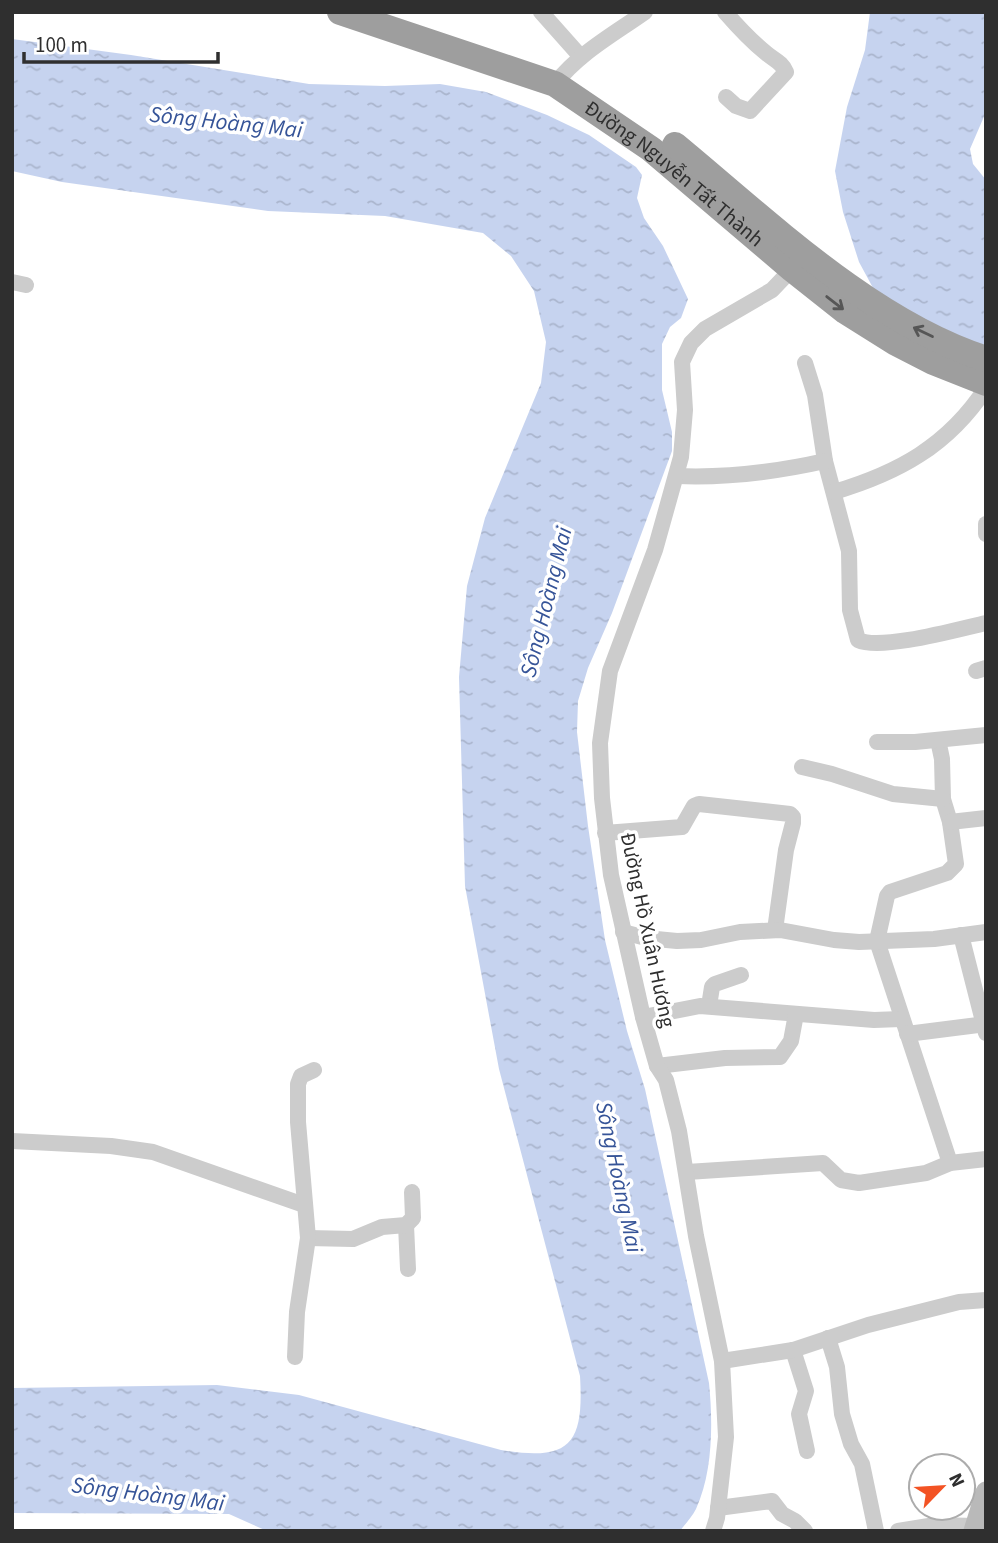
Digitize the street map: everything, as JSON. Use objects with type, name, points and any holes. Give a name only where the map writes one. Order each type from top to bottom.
[{"type":"highway","name":"Đường Nguyễn Tất Thành","points":[[340,12],[567,70],[651,149],[845,311],[896,343],[933,362],[986,383]]},
{"type":"highway","name":"Đường Nguyễn Tất Thành","points":[[391,12],[567,70],[665,137],[866,299],[916,329],[986,359]]},
{"type":"main road","points":[[974,1528],[986,1492]]},
{"type":"street","points":[[541,12],[567,70],[645,12]]},
{"type":"street","points":[[726,12],[742,33],[783,65],[786,72],[750,111],[736,106],[726,97]]},
{"type":"street","name":"Đường Hồ Xuân Hương","points":[[713,1531],[726,1437],[722,1361],[696,1236],[687,1172],[666,1080],[657,1066],[623,932],[605,833],[600,743],[610,671],[655,550],[677,477],[685,426],[681,370],[686,351],[705,329],[772,289],[792,269]]},
{"type":"street","points":[[805,363],[815,395],[825,461],[849,551],[850,610],[858,640],[872,643],[921,639],[986,623]]},
{"type":"street","points":[[834,492],[878,478],[921,454],[962,421],[986,388]]},
{"type":"street","points":[[677,477],[766,472],[825,461]]},
{"type":"street","points":[[986,524],[986,534]]},
{"type":"street","points":[[877,742],[986,735]]},
{"type":"street","points":[[938,740],[942,759],[943,799],[950,822],[955,867],[947,873],[890,892],[877,941],[950,1163]]},
{"type":"street","points":[[802,767],[893,794],[943,799]]},
{"type":"street","points":[[605,833],[680,828],[685,825],[694,806],[699,804],[790,814],[793,823],[784,861],[775,930]]},
{"type":"street","points":[[950,822],[986,818]]},
{"type":"street","points":[[623,932],[646,938],[677,941],[775,930],[800,932],[834,940],[877,941],[986,932]]},
{"type":"street","points":[[643,1017],[693,1006],[709,1006],[874,1020],[904,1026],[985,1027],[961,935]]},
{"type":"street","points":[[709,1006],[712,987],[715,984],[741,975]]},
{"type":"street","points":[[657,1066],[725,1058],[780,1057],[791,1041],[796,1014]]},
{"type":"street","points":[[295,1357],[297,1312],[308,1238],[298,1084],[301,1076],[314,1070]]},
{"type":"street","points":[[12,1141],[111,1146],[153,1152],[220,1178],[304,1205]]},
{"type":"street","points":[[687,1172],[818,1163],[827,1165],[841,1180],[859,1183],[926,1173],[950,1163],[986,1159]]},
{"type":"street","points":[[308,1238],[353,1238],[382,1227],[406,1225],[413,1219],[412,1192]]},
{"type":"street","points":[[406,1225],[408,1269]]},
{"type":"street","points":[[722,1361],[793,1350],[868,1325],[959,1302],[986,1300]]},
{"type":"street","points":[[828,1338],[837,1367],[842,1414],[851,1444],[865,1475],[876,1531]]},
{"type":"street","points":[[793,1350],[806,1391],[799,1421],[807,1451]]},
{"type":"street","points":[[718,1508],[772,1501],[782,1514],[805,1531]]},
{"type":"street","points":[[898,1531],[934,1525],[974,1528]]},
{"type":"water","points":[[870,12],[986,12],[986,112],[970,149],[973,164],[986,180],[986,348],[879,299],[859,262],[843,212],[835,171],[847,107],[865,50]]},
{"type":"water","name":"Sông Hoàng Mai","points":[[12,39],[309,84],[440,84],[486,92],[547,115],[589,135],[636,167],[642,175],[637,198],[644,218],[663,246],[688,299],[681,318],[670,327],[662,344],[662,390],[672,432],[672,451],[612,613],[588,668],[578,701],[577,732],[605,940],[627,1031],[645,1089],[709,1383],[711,1431],[706,1479],[696,1509],[680,1531],[267,1531],[229,1514],[12,1513],[12,1388],[217,1385],[299,1395],[501,1450],[525,1453],[558,1450],[568,1443],[575,1432],[581,1399],[580,1376],[499,1069],[465,886],[459,677],[467,586],[485,518],[541,383],[546,342],[534,291],[511,256],[483,233],[385,216],[268,211],[62,182],[12,171]]}]
